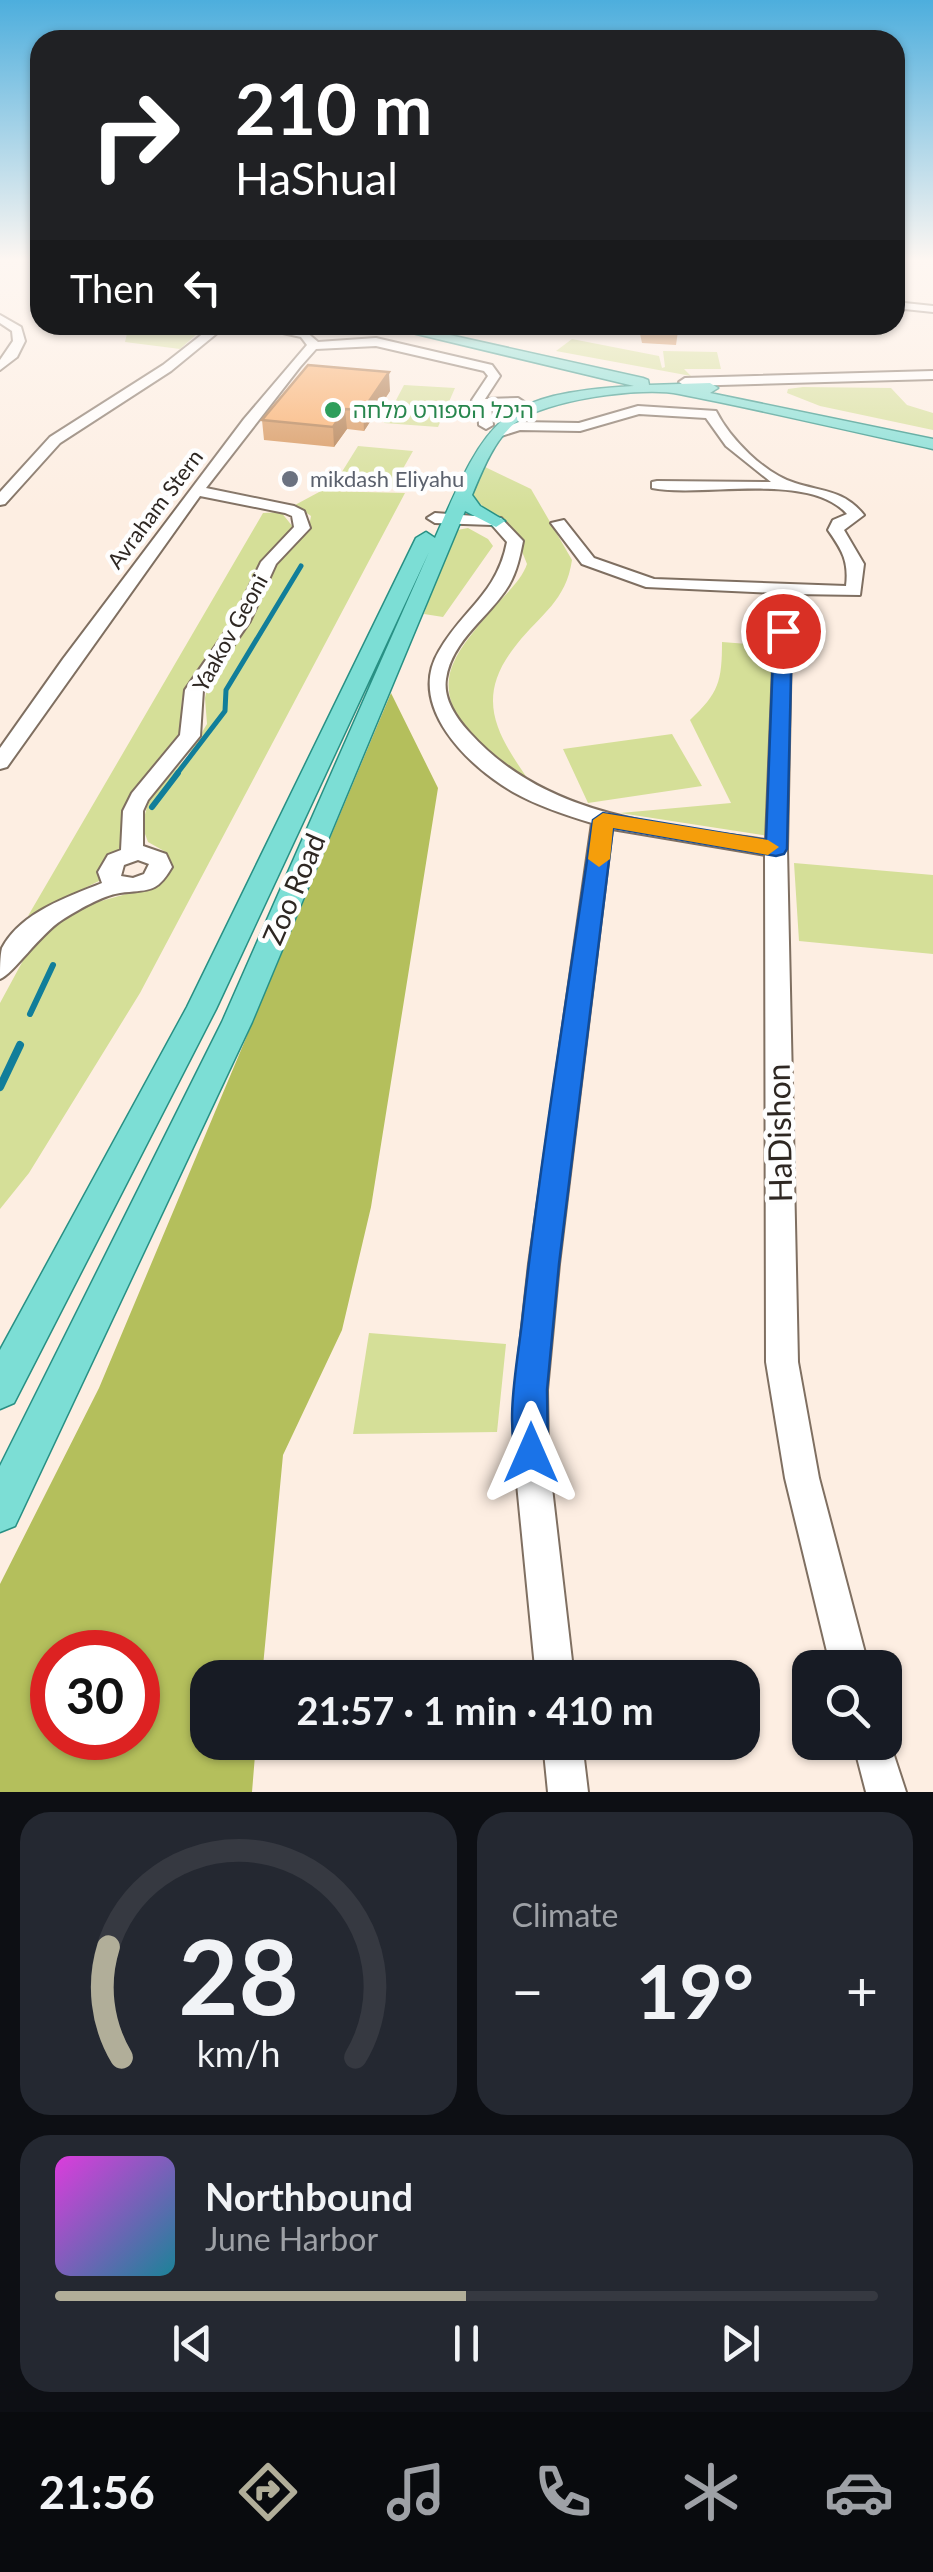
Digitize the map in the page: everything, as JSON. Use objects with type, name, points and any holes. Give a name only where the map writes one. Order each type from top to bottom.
[{"type":"main road","points":[[470,344],[649,384],[757,392],[933,434]]},
{"type":"main road","points":[[498,344],[933,444]]},
{"type":"main road","points":[[534,358],[572,378],[576,386],[569,391]]},
{"type":"main road","name":"Zoo Road","points":[[520,407],[569,391],[649,384]]},
{"type":"main road","name":"Zoo Road","points":[[0,1389],[201,1008],[503,409],[679,386]]},
{"type":"main road","name":"Zoo Road","points":[[0,1511],[236,1022],[451,513],[462,461],[492,429]]},
{"type":"main road","points":[[451,513],[474,510],[496,521]]},
{"type":"street","points":[[0,366],[15,353],[19,344]]},
{"type":"street","points":[[0,501],[55,440],[152,379],[197,344]]},
{"type":"street","points":[[313,346],[350,344]]},
{"type":"street","points":[[383,344],[482,366],[494,376],[478,398],[492,429],[580,427],[638,410],[712,414],[716,425],[746,456],[785,484],[854,508],[856,515],[838,523],[836,530],[853,549],[858,562],[854,592],[652,584],[588,562],[559,523]]},
{"type":"street","name":"Avraham Stern","points":[[0,762],[197,491],[264,402],[313,346]]},
{"type":"street","points":[[679,386],[933,379]]},
{"type":"street","points":[[757,392],[933,379]]},
{"type":"street","points":[[483,404],[520,407],[533,426]]},
{"type":"street","points":[[657,485],[700,489],[785,484]]},
{"type":"street","name":"Yaakov Geoni","points":[[132,853],[133,811],[139,798],[190,736],[194,690],[241,621],[270,562],[302,528],[299,514],[289,509],[197,491]]},
{"type":"street","points":[[451,513],[505,532],[515,541]]},
{"type":"street","points":[[496,521],[515,541]]},
{"type":"street","points":[[515,541],[510,569],[497,592],[445,653],[436,680],[438,699],[466,743],[500,774],[540,797],[603,820],[776,849]]},
{"type":"street","name":"HaDishon","points":[[784,590],[776,849],[782,1362],[790,1420],[822,1570],[845,1650]]},
{"type":"street","points":[[553,1660],[531,1453],[531,1390],[603,820]]},
{"type":"street","points":[[0,970],[25,932],[59,911],[118,884],[144,884],[161,866],[153,855],[132,853],[111,866],[110,876],[118,884]]},
{"type":"street","points":[[564,1760],[568,1792]]},
{"type":"street","points":[[877,1760],[886,1792]]},
{"type":"green space","points":[[138,344],[186,344],[180,349]]},
{"type":"green space","points":[[566,344],[596,344],[659,356],[662,368],[663,351],[717,352],[721,369],[684,369],[691,376],[556,351]]},
{"type":"green space","points":[[404,385],[455,388],[438,427],[384,423]]},
{"type":"green space","points":[[891,388],[907,405],[933,413],[933,430],[820,406],[787,393],[788,389]]},
{"type":"green space","points":[[358,446],[413,451],[392,488],[335,483]]},
{"type":"green space","points":[[483,466],[531,489],[572,560],[558,597],[517,644],[496,682],[493,700],[500,733],[532,785],[485,750],[459,719],[451,701],[449,683],[456,657],[527,564],[519,544],[473,496],[470,486]]},
{"type":"green space","points":[[321,491],[405,493],[140,993],[29,1173],[0,1209],[0,1003],[39,931],[72,909],[159,885],[170,870],[164,851],[148,842],[142,826],[149,799],[187,757],[207,724],[205,698],[210,676],[280,559],[308,532],[311,516],[295,505]]},
{"type":"green space","points":[[281,512],[293,527],[262,559],[231,619],[182,698],[180,733],[135,788],[126,810],[124,850],[109,858],[99,881],[28,916],[263,513]]},
{"type":"green space","points":[[468,528],[493,546],[443,617],[424,614],[452,531]]},
{"type":"green space","points":[[722,642],[772,646],[769,836],[620,813],[731,803],[690,720],[717,686]]},
{"type":"green space","points":[[391,693],[438,788],[371,1207],[342,1330],[283,1455],[264,1660],[190,1660],[190,1760],[255,1760],[252,1792],[0,1792],[0,1584],[99,1388]]},
{"type":"green space","points":[[672,734],[702,786],[588,803],[563,749]]},
{"type":"green space","points":[[794,863],[933,875],[933,954],[799,941]]},
{"type":"green space","points":[[369,1333],[506,1344],[497,1432],[353,1434]]},
{"type":"building","points":[[308,365],[389,372],[363,410],[345,409],[333,427],[262,420]]},
{"type":"waterway","points":[[176,775],[225,711],[226,690],[301,566]]},
{"type":"waterway","points":[[152,807],[178,773]]},
{"type":"waterway","points":[[30,1014],[53,965]]},
{"type":"waterway","points":[[0,1087],[20,1045]]},
{"type":"slow traffic","points":[[599,859],[603,820],[768,847]]},
{"type":"place","name":"היכל הספורט מלחה","points":[[333,410]]},
{"type":"place","name":"mikdash Eliyahu","points":[[290,479]]},
{"type":"route","points":[[531,1453],[531,1390],[544,1264],[603,820],[776,849],[783,631]]}]
